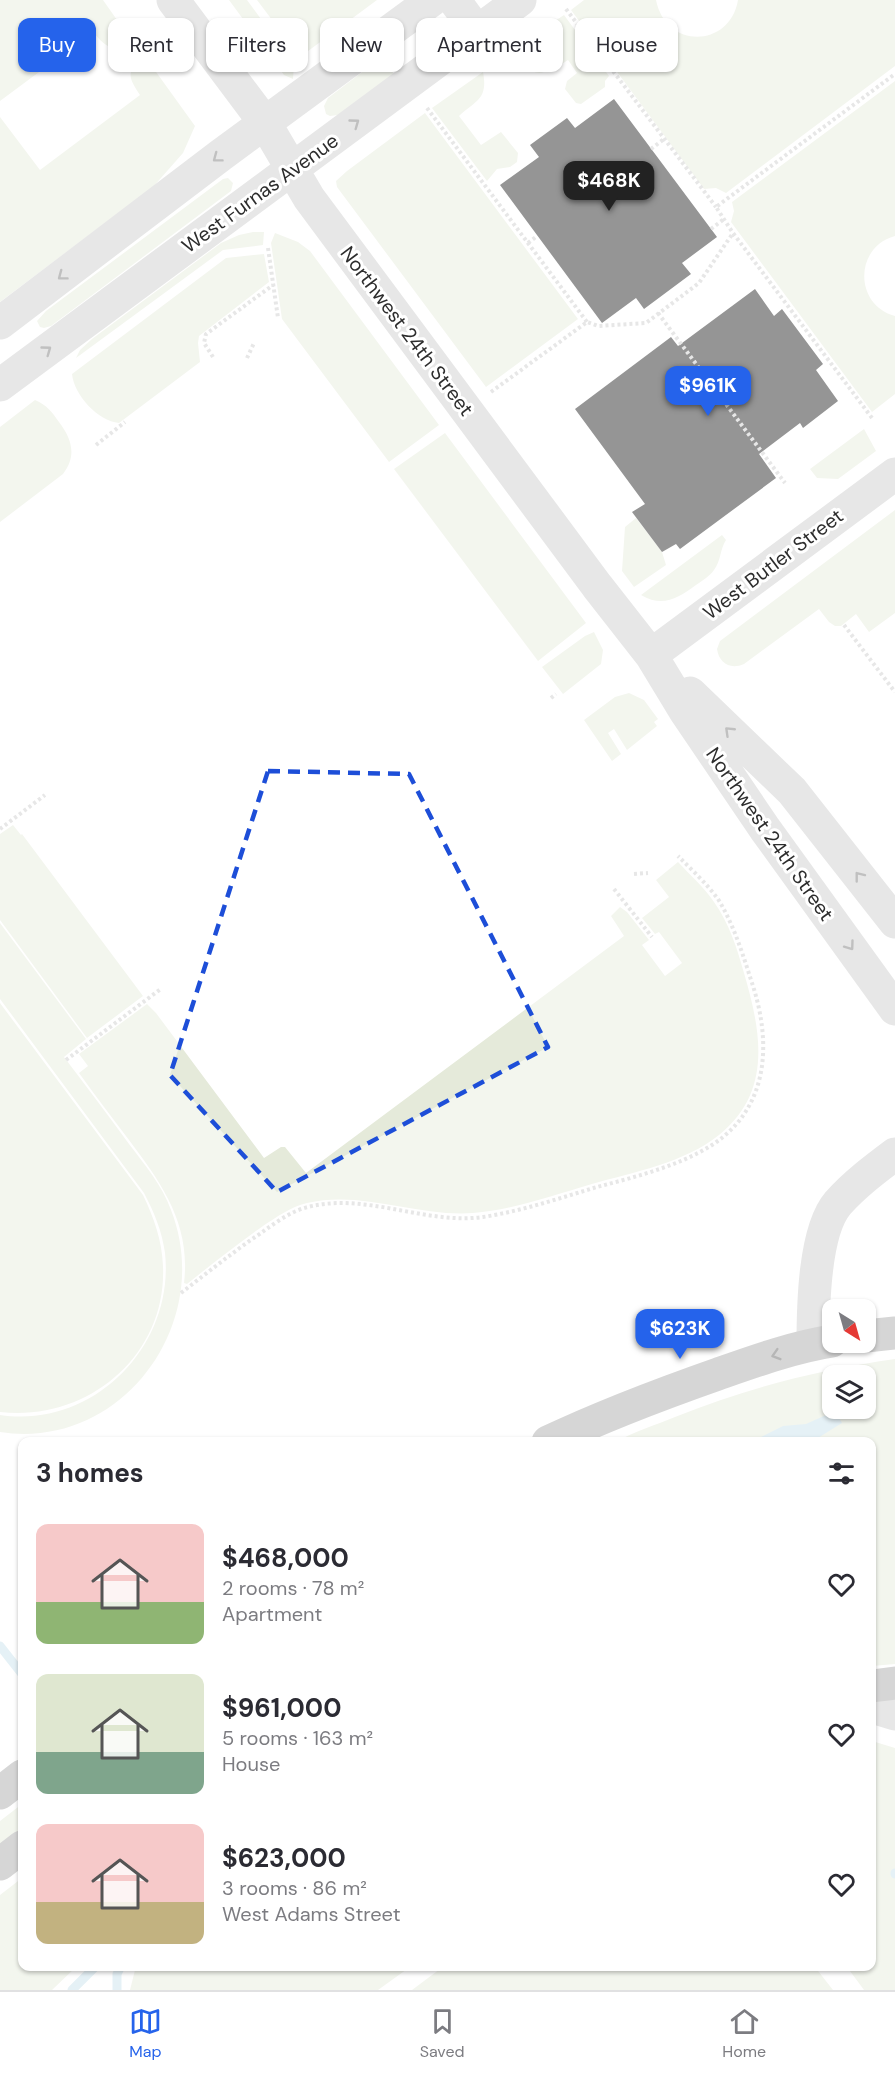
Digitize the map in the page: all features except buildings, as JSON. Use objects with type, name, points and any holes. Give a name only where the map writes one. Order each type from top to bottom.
[{"type":"main road","points":[[876,1335],[895,1333]]},
{"type":"main road","points":[[562,1437],[671,1390],[744,1365],[822,1342]]},
{"type":"main road","points":[[876,1685],[895,1683]]},
{"type":"main road","points":[[0,1793],[18,1779]]},
{"type":"main road","points":[[0,1864],[18,1850]]},
{"type":"street","name":"Northwest 24th Street","points":[[173,0],[265,123],[322,217],[651,655],[685,711],[765,829],[895,1009]]},
{"type":"street","points":[[0,323],[432,0]]},
{"type":"street","points":[[454,0],[467,18]]},
{"type":"street","name":"West Furnas Avenue","points":[[496,18],[520,0]]},
{"type":"street","name":"West Furnas Avenue","points":[[0,385],[423,72]]},
{"type":"street","name":"West Butler Street","points":[[651,655],[895,474]]},
{"type":"street","name":"Northwest 24th Street","points":[[651,655],[792,791],[895,922]]},
{"type":"street","points":[[822,1339],[813,1308],[822,1234],[836,1205],[862,1180],[895,1154]]},
{"type":"street","points":[[876,1708],[895,1714]]},
{"type":"path","points":[[566,9],[872,418]]},
{"type":"path","points":[[716,207],[895,74]]},
{"type":"path","points":[[427,108],[587,322],[598,326],[646,322],[699,283],[732,232]]},
{"type":"path","points":[[651,149],[664,139]]},
{"type":"path","points":[[711,229],[724,219]]},
{"type":"path","points":[[528,243],[537,236]]},
{"type":"path","points":[[268,248],[278,318]]},
{"type":"path","points":[[213,357],[204,343],[206,334],[273,285]]},
{"type":"path","points":[[658,314],[785,483]]},
{"type":"path","points":[[490,392],[587,322]]},
{"type":"path","points":[[247,358],[254,343]]},
{"type":"path","points":[[96,445],[125,422]]},
{"type":"path","points":[[844,625],[895,692]]},
{"type":"path","points":[[551,698],[556,694]]},
{"type":"path","points":[[0,829],[45,795]]},
{"type":"path","points":[[181,1293],[233,1252],[281,1219],[306,1207],[334,1202],[453,1218],[483,1216],[614,1182],[679,1161],[710,1146],[724,1136],[748,1109],[761,1078],[763,1044],[759,1010],[756,993],[730,921],[717,898],[678,856]]},
{"type":"path","points":[[634,874],[648,873]]},
{"type":"path","points":[[614,889],[652,937]]},
{"type":"path","points":[[66,1060],[162,988]]},
{"type":"highlighted area","points":[[268,771],[409,774],[548,1047],[277,1192],[170,1075]]},
{"type":"green space","points":[[0,0],[103,0],[116,18],[108,18],[108,46],[96,35],[96,18],[18,18],[18,72],[39,72],[0,101]]},
{"type":"green space","points":[[229,0],[247,0],[260,18],[242,18]]},
{"type":"green space","points":[[257,0],[377,0],[353,18],[320,18],[320,42],[308,51],[308,18],[271,18]]},
{"type":"green space","points":[[584,0],[656,0],[664,18],[577,18],[571,10]]},
{"type":"green space","points":[[738,0],[895,0],[895,66],[726,193],[716,188],[704,189],[617,72],[678,72],[678,32],[698,37],[711,34],[723,27],[733,16]]},
{"type":"green space","points":[[564,15],[575,30],[575,70],[568,60],[563,63],[563,18],[559,18]]},
{"type":"green space","points":[[132,72],[156,72],[195,126],[183,153],[153,187],[0,302],[0,117],[40,170],[140,95],[133,84]]},
{"type":"green space","points":[[282,72],[293,72],[293,79]]},
{"type":"green space","points":[[362,72],[393,72],[394,74],[338,115],[326,114],[324,106],[328,98]]},
{"type":"green space","points":[[483,72],[484,88],[480,98],[459,116],[481,145],[501,132],[518,153],[517,162],[510,167],[497,169],[487,181],[432,108]]},
{"type":"green space","points":[[606,72],[609,76],[605,81],[605,87],[581,104],[576,103],[565,89],[567,81],[577,73]]},
{"type":"green space","points":[[895,81],[895,236],[882,242],[872,252],[866,263],[864,276],[866,289],[872,300],[882,310],[895,316],[895,394],[872,412],[731,222],[734,211],[732,202]]},
{"type":"green space","points":[[425,113],[578,319],[486,387],[337,187],[336,181],[347,171]]},
{"type":"green space","points":[[228,178],[233,183],[231,191],[51,326],[40,327],[37,321],[46,311],[223,179]]},
{"type":"green space","points":[[253,232],[264,232],[263,245],[223,250],[76,358],[80,350],[92,339],[221,243]]},
{"type":"green space","points":[[275,233],[298,242],[310,251],[439,425],[389,462],[282,319],[271,243]]},
{"type":"green space","points":[[264,254],[269,282],[199,336],[200,362],[119,423],[103,417],[88,406],[77,390],[72,374],[226,258]]},
{"type":"green space","points":[[35,400],[49,409],[63,428],[70,441],[70,461],[63,474],[0,522],[0,427]]},
{"type":"green space","points":[[864,429],[876,451],[838,479],[817,478],[810,469]]},
{"type":"green space","points":[[445,433],[586,623],[538,661],[394,469]]},
{"type":"green space","points":[[895,510],[895,613],[869,632],[856,614],[841,626],[835,626],[819,609],[744,664],[730,666],[720,658],[717,649],[720,641]]},
{"type":"green space","points":[[636,518],[662,552],[666,565],[634,587],[622,571],[625,527]]},
{"type":"green space","points":[[722,535],[726,540],[718,563],[706,578],[670,600],[656,601],[641,595]]},
{"type":"green space","points":[[594,632],[603,650],[601,664],[563,694],[542,667]]},
{"type":"green space","points":[[629,693],[644,700],[658,719],[654,722],[657,726],[627,750],[614,729],[608,733],[621,754],[612,761],[584,720],[615,697]]},
{"type":"green space","points":[[13,825],[143,996],[87,1038],[0,920],[0,834]]},
{"type":"green space","points":[[678,862],[706,891],[724,918],[738,954],[755,1017],[758,1060],[755,1080],[748,1100],[736,1118],[719,1135],[675,1160],[503,1209],[452,1213],[348,1200],[307,1203],[273,1219],[187,1284],[184,1283],[183,1242],[172,1206],[141,1156],[79,1073],[88,1066],[79,1054],[147,1004],[264,1158],[281,1147],[285,1147],[306,1173],[624,936],[611,916],[620,907],[627,912],[649,940],[642,945],[665,976],[682,963],[659,932],[655,934],[642,918],[669,897],[656,880]]},
{"type":"green space","points":[[0,923],[86,1039],[64,1057],[158,1184],[171,1210],[181,1252],[180,1295],[169,1334],[148,1370],[120,1400],[85,1421],[44,1433],[0,1432],[0,1415],[34,1416],[66,1409],[96,1394],[121,1374],[142,1349],[157,1320],[165,1287],[165,1253],[157,1222],[144,1193],[0,999]]},
{"type":"green space","points":[[0,1003],[143,1195],[157,1229],[163,1266],[161,1299],[151,1328],[136,1354],[116,1376],[91,1394],[63,1406],[32,1412],[0,1412]]},
{"type":"green space","points":[[895,1359],[895,1664],[876,1666],[876,1437],[626,1437],[729,1397],[822,1373],[822,1419],[876,1419],[876,1365],[857,1365]]},
{"type":"green space","points":[[876,1742],[895,1748],[895,1990],[864,1990],[850,1971],[876,1971]]},
{"type":"green space","points":[[18,1807],[18,1834],[0,1848],[0,1821]]},
{"type":"green space","points":[[18,1881],[18,1971],[72,1971],[52,1990],[0,1990],[0,1895]]},
{"type":"green space","points":[[135,1971],[404,1971],[378,1990],[130,1990]]},
{"type":"green space","points":[[437,1971],[818,1971],[833,1990],[412,1990]]},
{"type":"water","points":[[822,1417],[822,1419],[840,1419],[842,1423],[819,1437],[761,1437],[783,1426],[806,1424]]},
{"type":"waterway","points":[[0,1646],[18,1669]]},
{"type":"waterway","points":[[72,1990],[91,1971]]},
{"type":"waterway","points":[[117,1990],[118,1971]]}]
